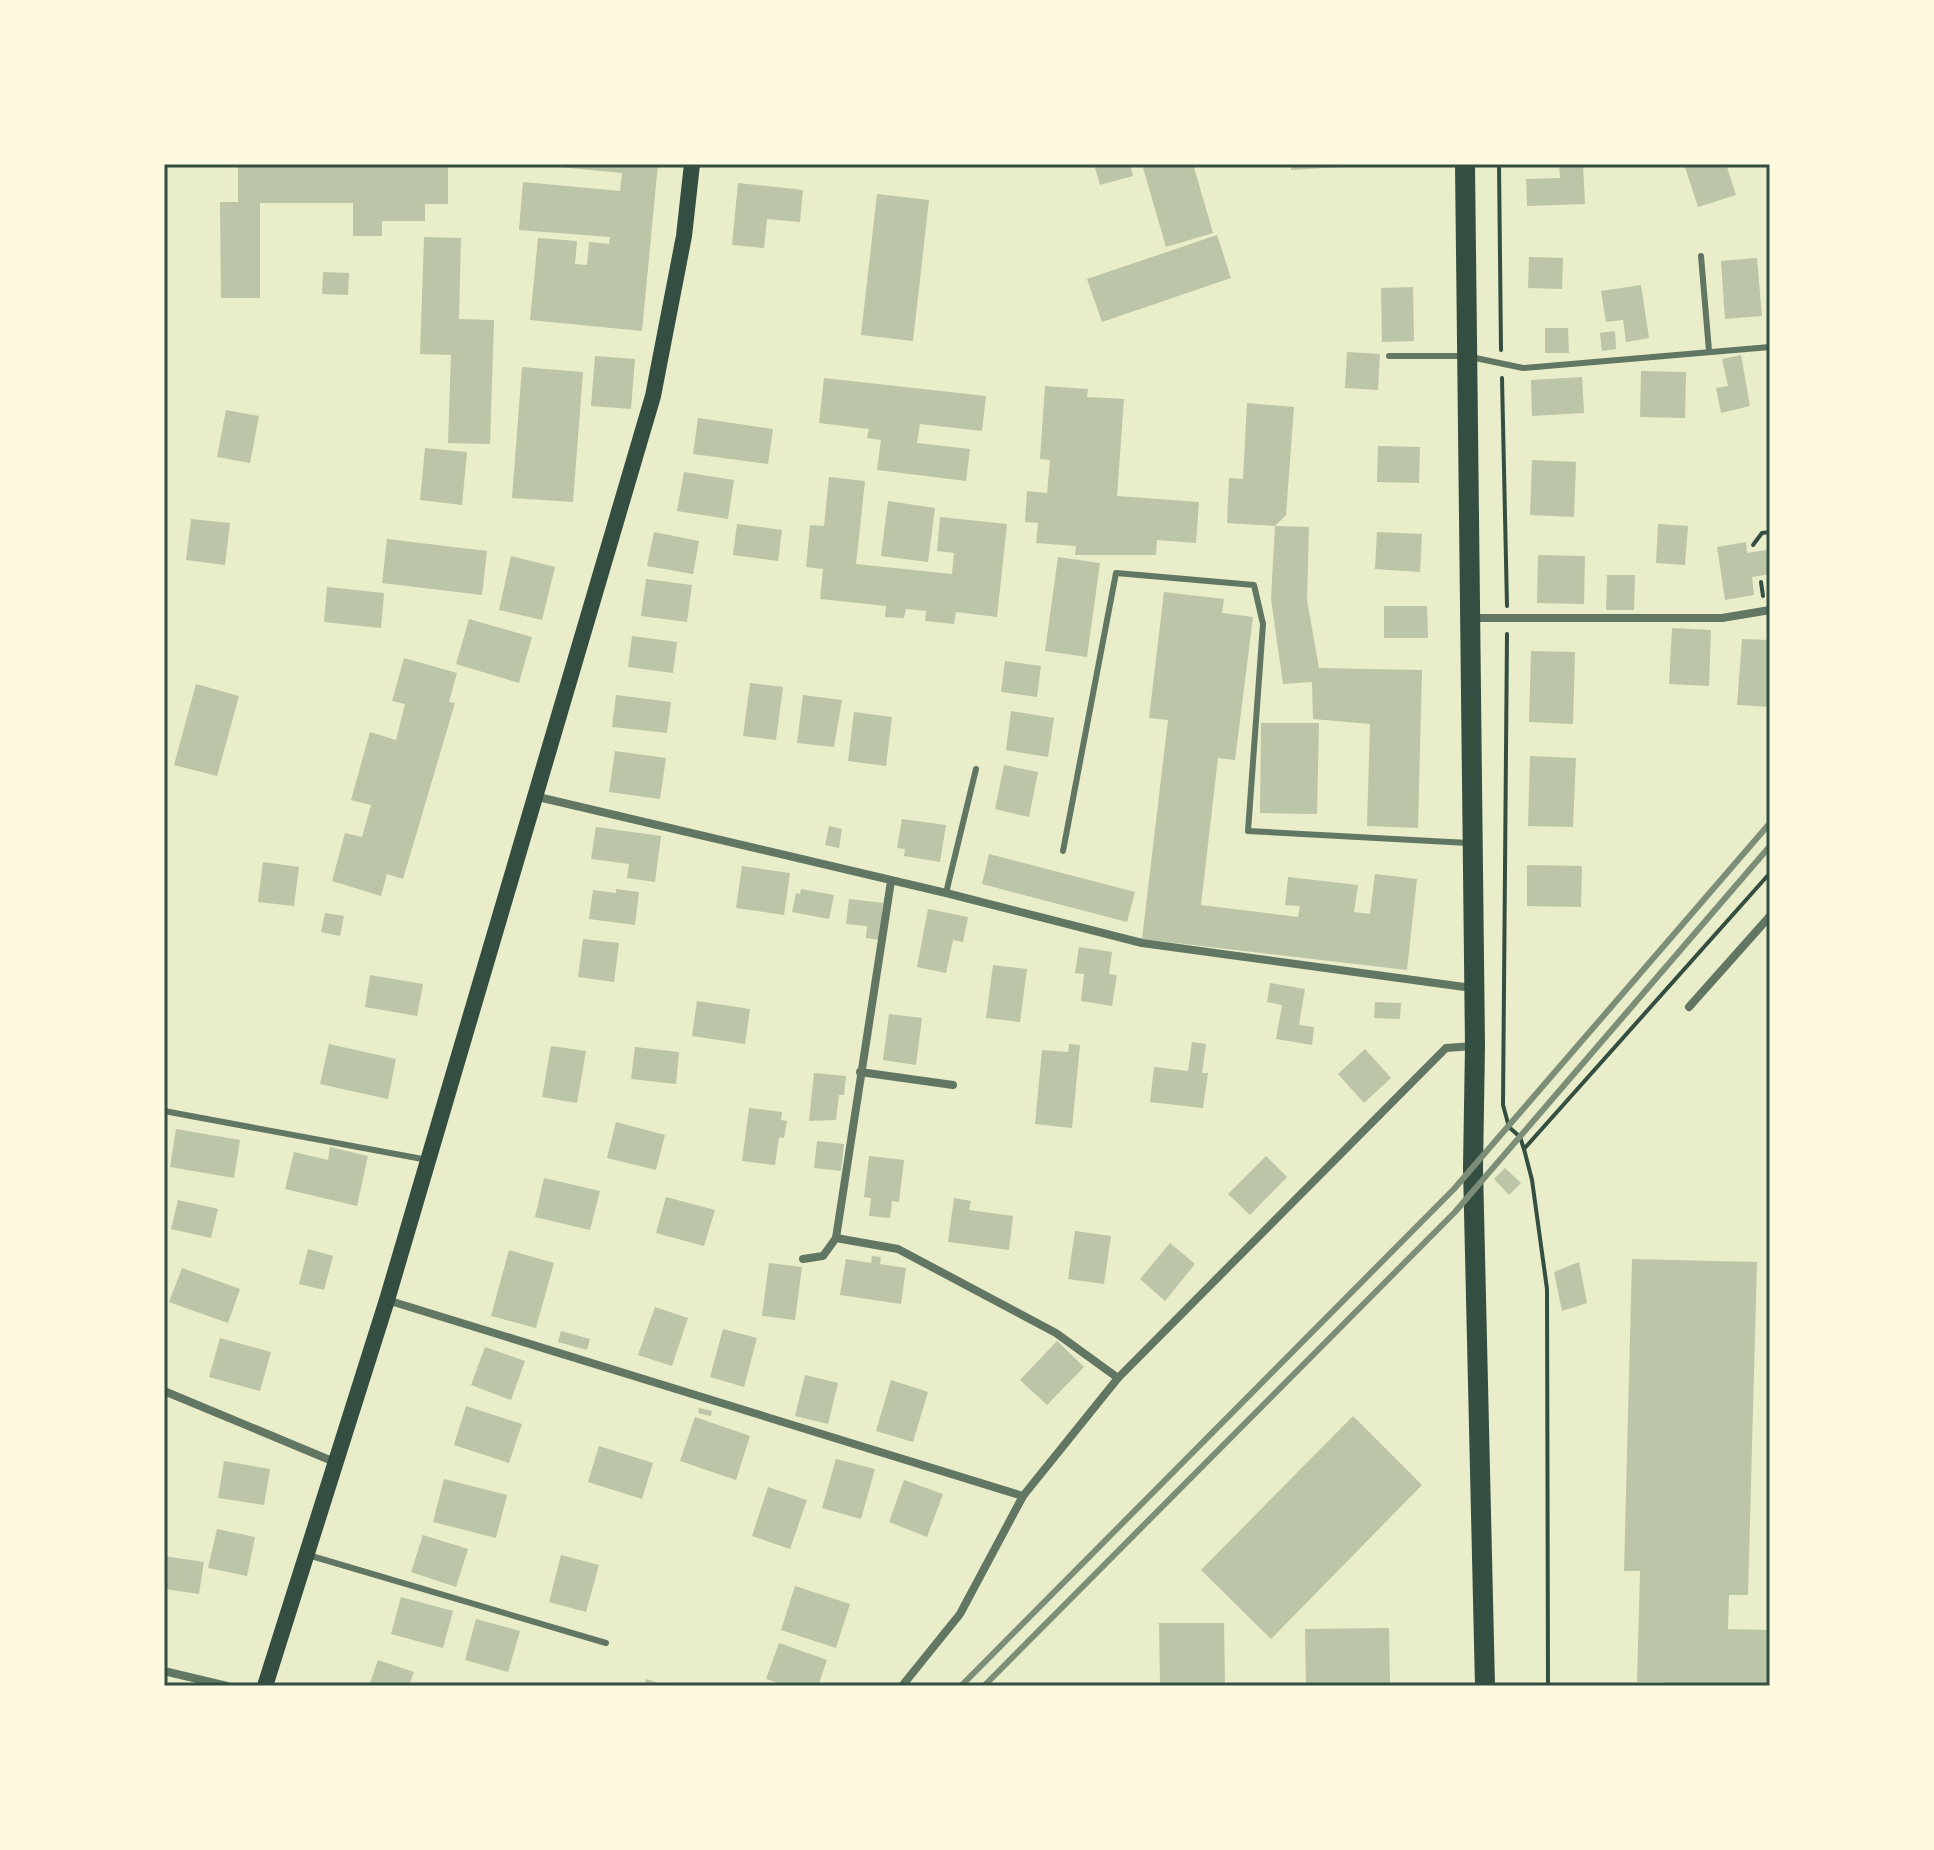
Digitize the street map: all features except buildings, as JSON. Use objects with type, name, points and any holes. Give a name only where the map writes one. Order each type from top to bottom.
[{"type":"main road","points":[[265,1686],[387,1300],[653,396],[684,236],[692,164]]},
{"type":"main road","points":[[1465,164],[1475,1046],[1473,1168],[1485,1686]]},
{"type":"street","points":[[1468,618],[1722,618],[1770,610]]},
{"type":"street","points":[[533,796],[946,893],[1142,943],[1473,989]]},
{"type":"street","points":[[803,1259],[823,1256],[836,1238],[891,881]]},
{"type":"street","points":[[1689,1007],[1770,916]]},
{"type":"street","points":[[902,1686],[960,1614],[1023,1496],[1118,1378],[1446,1048],[1475,1046]]},
{"type":"street","points":[[860,1072],[953,1085]]},
{"type":"street","points":[[836,1238],[898,1249],[1056,1333],[1118,1378]]},
{"type":"street","points":[[387,1300],[1023,1496]]},
{"type":"street","points":[[164,1391],[337,1463]]},
{"type":"street","points":[[164,1671],[227,1686]]},
{"type":"lane","points":[[1701,256],[1709,351]]},
{"type":"lane","points":[[1389,356],[1466,356],[1523,368],[1770,347]]},
{"type":"lane","points":[[1063,851],[1116,573],[1254,585],[1263,624],[1248,831],[1472,843]]},
{"type":"lane","points":[[946,893],[976,769]]},
{"type":"lane","points":[[164,1111],[428,1160]]},
{"type":"lane","points":[[308,1555],[606,1643]]},
{"type":"path","points":[[1499,164],[1507,618],[1503,1105],[1509,1127],[1520,1137],[1532,1180],[1547,1289],[1548,1686]]},
{"type":"path","points":[[1753,545],[1762,533],[1770,532]]},
{"type":"path","points":[[1761,582],[1764,602]]},
{"type":"path","points":[[1524,1149],[1770,873]]},
{"type":"railway","points":[[961,1686],[1454,1189],[1770,823]]},
{"type":"railway","points":[[984,1686],[1455,1212],[1770,846]]}]
